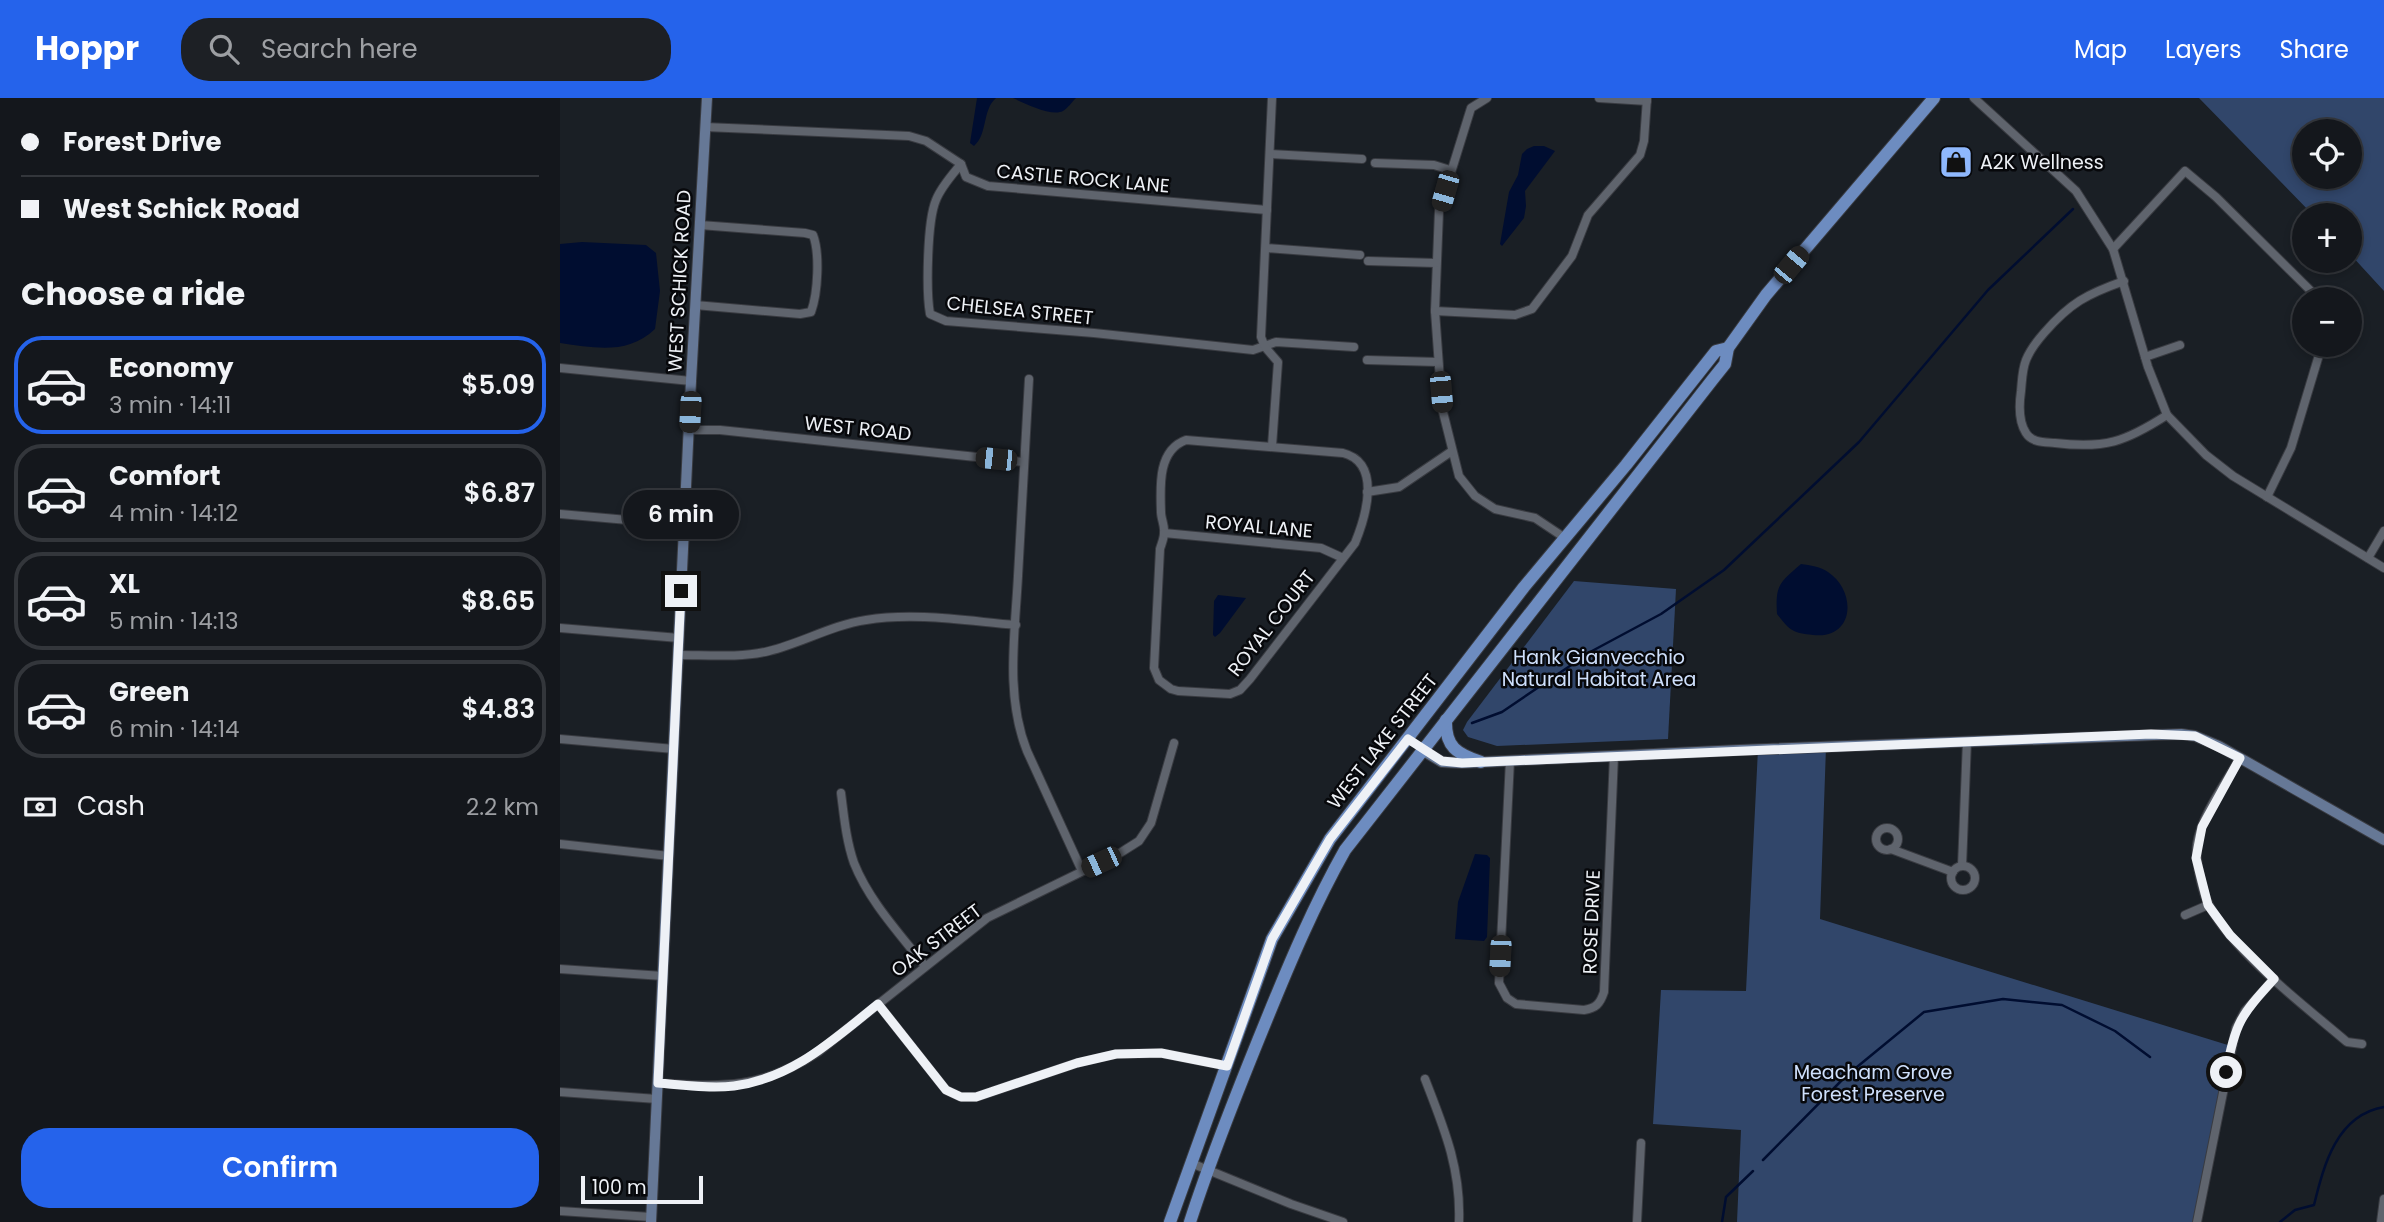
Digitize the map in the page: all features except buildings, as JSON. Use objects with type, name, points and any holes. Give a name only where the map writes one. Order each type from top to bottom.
[{"type":"main road","name":"WEST LAKE STREET","points":[[1189,1222],[1207,1169],[1304,929],[1345,850],[1725,364],[1728,348],[1766,295],[1934,98]]},
{"type":"main road","name":"WEST LAKE STREET","points":[[1170,1222],[1272,939],[1330,839],[1524,587],[1716,351],[1728,348]]},
{"type":"main road","points":[[1446,720],[1446,732],[1451,746],[1481,762]]},
{"type":"main road","points":[[1408,739],[1422,750]]},
{"type":"street","name":"WEST SCHICK ROAD","points":[[651,1220],[707,98]]},
{"type":"street","points":[[1272,98],[1261,337],[1265,347],[1278,362],[1272,446]]},
{"type":"street","points":[[1465,98],[1471,108]]},
{"type":"street","points":[[1487,98],[1471,108],[1439,211],[1435,311],[1442,408],[1459,476],[1482,502],[1496,509],[1535,518],[1565,538]]},
{"type":"street","points":[[1435,311],[1515,314],[1532,309],[1572,256],[1588,215],[1640,155],[1644,141],[1647,99],[1599,98]]},
{"type":"street","points":[[1974,98],[2076,191],[2113,249],[2166,415],[2206,455],[2234,476],[2384,568]]},
{"type":"street","name":"CASTLE ROCK LANE","points":[[705,127],[909,136],[926,141],[961,164],[966,177],[988,186],[1267,210]]},
{"type":"street","points":[[1270,154],[1362,159]]},
{"type":"street","points":[[1375,163],[1434,165],[1450,170]]},
{"type":"street","name":"CHELSEA STREET","points":[[961,164],[940,191],[932,214],[927,293],[930,314],[953,322],[1094,333],[1253,350],[1265,347]]},
{"type":"street","points":[[2113,249],[2185,170],[2307,287]]},
{"type":"street","points":[[695,305],[800,314],[811,312],[818,247],[813,235],[805,233],[699,225]]},
{"type":"street","points":[[1266,248],[1436,264]]},
{"type":"street","points":[[2124,281],[2096,291],[2069,307],[2035,344],[2027,356],[2022,372],[2019,414],[2026,434],[2033,440],[2088,446],[2126,438],[2166,415]]},
{"type":"street","points":[[1265,347],[1276,342],[1353,347]]},
{"type":"street","points":[[2145,356],[2180,345]]},
{"type":"street","points":[[2266,496],[2291,449],[2318,357]]},
{"type":"street","points":[[1367,359],[1438,362]]},
{"type":"street","points":[[560,368],[691,380]]},
{"type":"street","points":[[1029,379],[1014,704],[1020,734],[1082,871]]},
{"type":"street","name":"WEST ROAD","points":[[689,430],[720,430],[1024,461]]},
{"type":"street","points":[[1164,533],[1161,512],[1163,465],[1174,444],[1193,440],[1343,453],[1363,464],[1368,479],[1360,531],[1355,543],[1343,558]]},
{"type":"street","points":[[1367,492],[1399,487],[1452,451]]},
{"type":"street","points":[[560,514],[684,525]]},
{"type":"street","points":[[2368,558],[2384,531]]},
{"type":"street","name":"ROYAL LANE","points":[[1164,533],[1321,548],[1343,558]]},
{"type":"street","name":"ROYAL COURT","points":[[1164,533],[1160,550],[1154,668],[1158,680],[1178,691],[1222,694],[1240,690],[1343,558]]},
{"type":"street","points":[[678,654],[738,655],[763,652],[800,641],[835,626],[870,619],[923,618],[1016,625]]},
{"type":"street","points":[[560,628],[679,638]]},
{"type":"street","points":[[1422,750],[1442,761],[1481,762],[2181,734],[2205,740],[2240,758],[2384,840]]},
{"type":"street","points":[[560,739],[674,749]]},
{"type":"street","points":[[1962,866],[1967,741]]},
{"type":"street","name":"OAK STREET","points":[[658,1083],[732,1086],[777,1075],[818,1052],[987,918],[1120,853],[1139,841],[1154,815],[1174,743]]},
{"type":"street","name":"ROSE DRIVE","points":[[1510,760],[1499,984],[1507,998],[1516,1004],[1584,1010],[1594,1008],[1601,1002],[1604,992],[1614,755]]},
{"type":"street","points":[[2240,758],[2210,810],[2197,843],[2196,858],[2208,905],[2230,935],[2274,979],[2347,1042],[2362,1044]]},
{"type":"street","points":[[841,793],[848,840],[859,874],[878,905],[925,966]]},
{"type":"street","points":[[560,845],[668,856]]},
{"type":"street","points":[[1891,849],[1953,872]]},
{"type":"street","points":[[1962,866],[1970,867],[1975,874],[1975,881],[1970,887],[1962,889],[1955,886],[1952,880],[1953,872],[1962,866]]},
{"type":"street","points":[[2185,915],[2208,905]]},
{"type":"street","points":[[560,970],[663,976]]},
{"type":"street","points":[[2197,1222],[2236,1028],[2245,1011],[2274,979]]},
{"type":"street","points":[[878,1004],[946,1090],[961,1097],[976,1097],[1077,1063],[1116,1054],[1161,1053],[1227,1066]]},
{"type":"street","points":[[1425,1079],[1448,1137],[1455,1163],[1460,1202],[1459,1222]]},
{"type":"street","points":[[560,1092],[657,1099]]},
{"type":"street","points":[[1637,1222],[1641,1143]]},
{"type":"street","points":[[1191,1163],[1343,1222]]},
{"type":"street","points":[[2381,1222],[2384,1199]]},
{"type":"street","points":[[560,1211],[651,1220]]},
{"type":"green space","points":[[2199,98],[2384,98],[2384,291],[2362,267],[2362,203],[2301,203]]},
{"type":"green space","name":"Hank Gianvecchio Natural Habitat Area","points":[[1574,581],[1676,589],[1668,739],[1497,746],[1468,737],[1463,730],[1467,722]]},
{"type":"green space","name":"Meacham Grove Forest Preserve","points":[[1826,747],[1820,919],[2231,1046],[2197,1222],[1737,1222],[1741,1130],[1653,1124],[1661,990],[1746,991],[1758,749]]},
{"type":"shaded area","points":[[977,98],[996,98],[974,146],[970,143]]},
{"type":"shaded area","points":[[1013,98],[1076,98],[1065,110],[1052,112]]},
{"type":"shaded area","points":[[1534,146],[1544,146],[1555,151],[1525,191],[1524,218],[1502,246],[1500,244],[1509,192],[1518,175],[1522,154]]},
{"type":"shaded area","points":[[582,242],[646,245],[656,253],[660,291],[655,329],[645,337],[634,343],[610,348],[560,343],[560,244]]},
{"type":"shaded area","points":[[1801,564],[1828,572],[1844,591],[1847,612],[1844,622],[1837,630],[1827,635],[1792,630],[1777,614],[1780,585]]},
{"type":"shaded area","points":[[1218,595],[1246,598],[1215,637],[1214,601]]},
{"type":"shaded area","points":[[1475,854],[1487,855],[1490,858],[1487,937],[1484,941],[1455,939],[1458,902]]},
{"type":"waterway","points":[[1472,723],[1502,712],[1592,651],[1661,614],[1724,570],[1859,442],[1988,290],[2073,209]]},
{"type":"waterway","points":[[1763,1160],[1846,1076],[1924,1012],[2003,999],[2062,1005],[2115,1031],[2150,1057]]},
{"type":"waterway","points":[[2280,1222],[2295,1210],[2314,1205],[2328,1158],[2344,1131],[2368,1112],[2384,1107]]},
{"type":"waterway","points":[[1722,1222],[1726,1197],[1753,1171]]},
{"type":"place","name":"A2K Wellness","points":[[1956,162]]},
{"type":"route","points":[[681,591],[658,1083],[732,1086],[777,1075],[818,1052],[878,1004],[946,1090],[956,1096],[968,1098],[984,1095],[1077,1063],[1116,1054],[1161,1053],[1227,1066],[1272,939],[1330,839],[1408,739],[1442,761],[1462,763],[2151,734],[2181,734],[2205,740],[2240,758],[2210,810],[2197,843],[2196,858],[2208,905],[2230,935],[2274,979],[2245,1011],[2236,1028],[2226,1072]]}]
